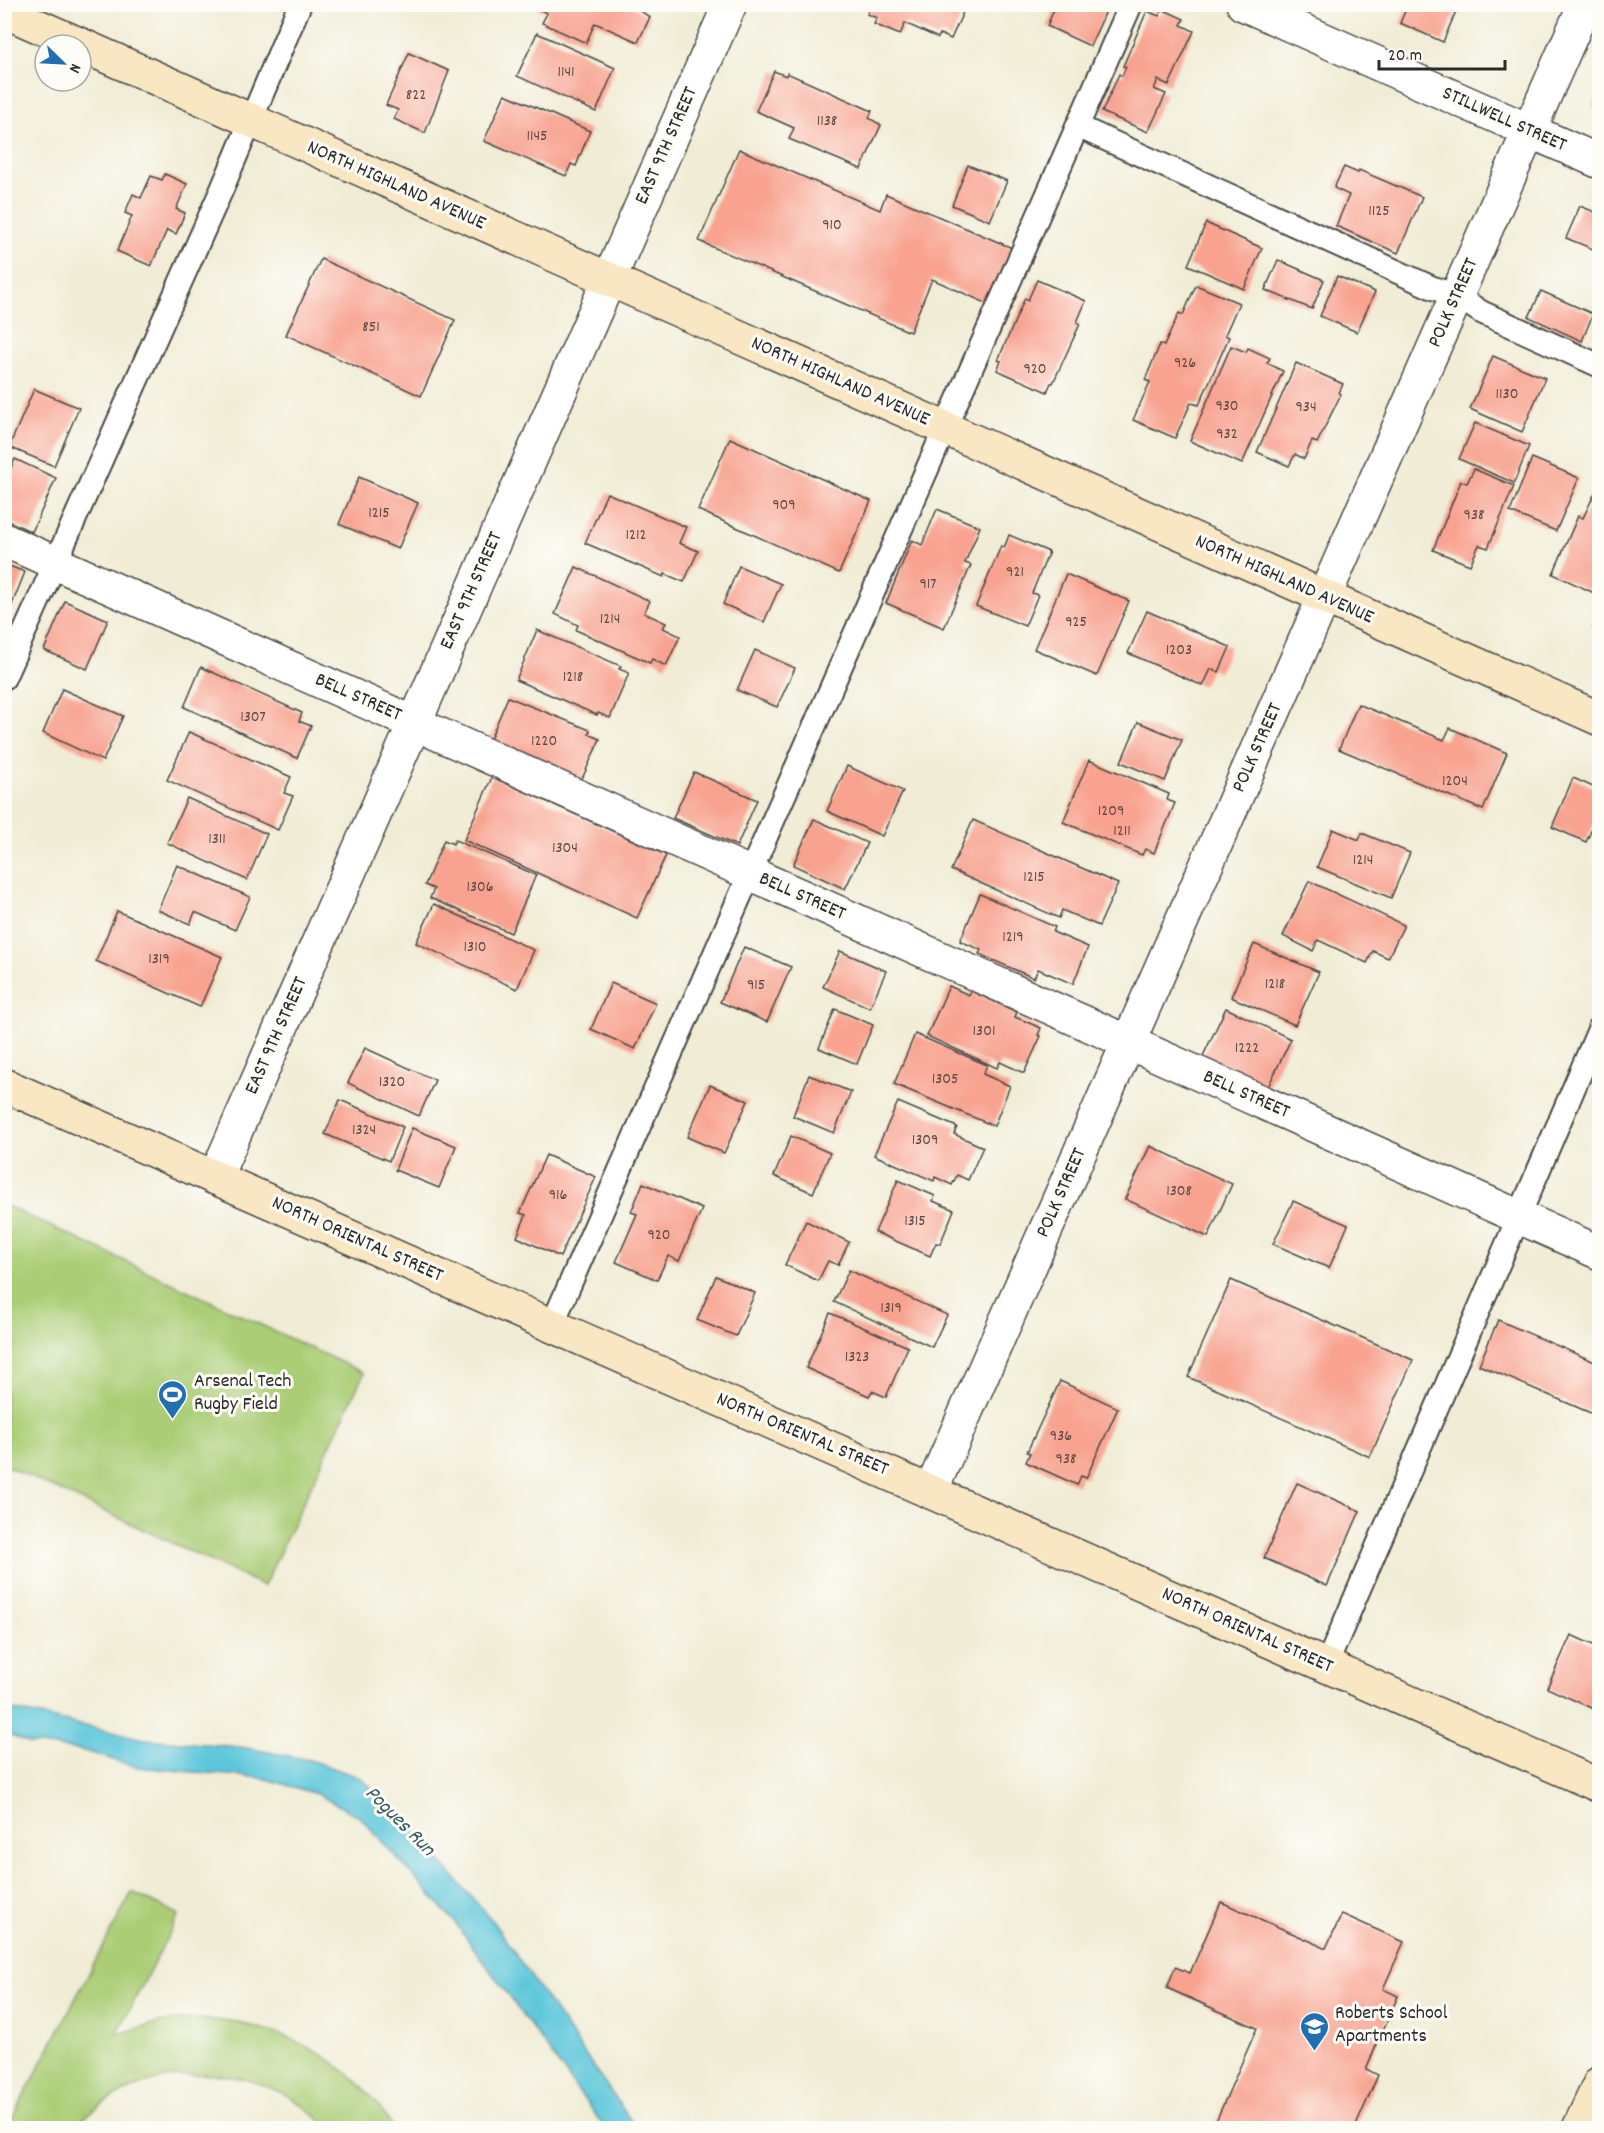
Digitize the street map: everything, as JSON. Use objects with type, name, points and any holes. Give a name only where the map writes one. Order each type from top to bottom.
[{"type":"street","name":"EAST 9TH STREET","points":[[215,1178],[730,4]]},
{"type":"street","name":"STILLWELL STREET","points":[[1244,4],[1599,162]]},
{"type":"street","name":"POLK STREET","points":[[931,1491],[1585,4]]},
{"type":"street","name":"NORTH HIGHLAND AVENUE","points":[[4,11],[54,33]]},
{"type":"street","name":"NORTH HIGHLAND AVENUE","points":[[93,50],[1599,719]]},
{"type":"street","name":"BELL STREET","points":[[4,540],[1599,1253]]},
{"type":"street","name":"NORTH ORIENTAL STREET","points":[[4,1085],[1599,1786]]},
{"type":"street","points":[[1579,2128],[1599,2083]]},
{"type":"lane","points":[[4,678],[300,4]]},
{"type":"lane","points":[[552,1325],[1131,4]]},
{"type":"lane","points":[[1077,126],[1433,288],[1457,296],[1481,312],[1599,366]]},
{"type":"lane","points":[[1326,1666],[1599,1027]]},
{"type":"green space","name":"Arsenal Tech Rugby Field","points":[[5,1205],[364,1373],[264,1586],[5,1465]]},
{"type":"green space","points":[[132,1892],[179,1915],[117,2034],[189,2019],[219,2020],[249,2025],[278,2034],[306,2046],[356,2080],[393,2128],[327,2128],[300,2104],[269,2087],[236,2077],[200,2074],[165,2078],[132,2088],[101,2105],[74,2128],[7,2128]]},
{"type":"water","name":"Pogues Run","points":[[4,1708],[144,1739],[241,1747],[310,1760],[361,1778],[400,1816],[491,1919],[636,2128],[605,2128],[454,1921],[360,1817],[317,1794],[263,1778],[137,1767],[81,1750],[30,1744],[5,1733]]},
{"type":"building","points":[[527,4],[629,4],[650,17],[638,42],[595,23],[586,43],[542,23],[547,13]]},
{"type":"building","points":[[872,4],[951,4],[964,10],[951,39],[940,34],[938,38],[905,23],[900,35],[874,24],[877,18],[867,14]]},
{"type":"building","points":[[1056,4],[1097,4],[1107,9],[1090,46],[1047,26]]},
{"type":"building","points":[[1408,4],[1459,4],[1443,42],[1400,23]]},
{"type":"building","points":[[1162,9],[1184,19],[1181,25],[1194,31],[1169,85],[1158,80],[1154,89],[1166,94],[1148,132],[1102,112],[1119,74],[1122,76],[1126,67],[1123,66],[1147,11],[1159,16]]},
{"type":"building","points":[[537,33],[615,68],[596,112],[517,76]]},
{"type":"building","points":[[409,53],[449,71],[425,133],[394,119],[398,110],[386,105]]},
{"type":"building","points":[[774,71],[786,76],[787,73],[872,111],[869,118],[881,125],[861,169],[789,139],[794,128],[756,111]]},
{"type":"building","points":[[1600,89],[1600,118],[1594,116],[1598,108],[1592,106]]},
{"type":"building","points":[[505,94],[590,131],[576,166],[571,164],[566,176],[484,141]]},
{"type":"building","points":[[739,149],[880,210],[886,194],[1012,248],[988,304],[932,279],[910,332],[699,241]]},
{"type":"building","points":[[968,165],[1007,181],[990,221],[952,205]]},
{"type":"building","points":[[1344,167],[1358,173],[1359,170],[1422,197],[1398,253],[1336,226],[1349,195],[1334,188]]},
{"type":"building","points":[[165,174],[187,184],[176,209],[185,213],[176,234],[167,230],[151,266],[117,251],[132,216],[125,213],[133,194],[141,198],[151,176],[162,180]]},
{"type":"building","points":[[1580,206],[1600,214],[1600,252],[1566,238]]},
{"type":"building","points":[[1206,223],[1262,248],[1244,289],[1188,265]]},
{"type":"building","points":[[321,259],[455,320],[421,396],[286,335]]},
{"type":"building","points":[[1278,260],[1324,280],[1312,309],[1265,290]]},
{"type":"building","points":[[1337,276],[1375,292],[1357,332],[1320,316]]},
{"type":"building","points":[[1037,280],[1086,301],[1077,322],[1080,324],[1047,392],[997,370],[1001,361],[998,360],[1025,298],[1028,300]]},
{"type":"building","points":[[1196,285],[1239,303],[1225,335],[1229,337],[1199,405],[1191,403],[1175,438],[1133,420],[1150,382],[1145,380],[1160,344],[1164,346],[1179,313],[1183,315]]},
{"type":"building","points":[[1541,291],[1593,314],[1582,341],[1529,317]]},
{"type":"building","points":[[1231,346],[1246,352],[1248,348],[1270,358],[1267,363],[1283,371],[1242,464],[1190,441]]},
{"type":"building","points":[[1493,356],[1545,378],[1522,432],[1470,409]]},
{"type":"building","points":[[1296,363],[1343,384],[1339,393],[1341,394],[1317,443],[1312,441],[1304,459],[1295,454],[1289,466],[1257,452]]},
{"type":"building","points":[[34,389],[79,408],[54,466],[9,447]]},
{"type":"building","points":[[1475,423],[1529,446],[1514,483],[1459,459]]},
{"type":"building","points":[[730,438],[871,501],[839,573],[698,510]]},
{"type":"building","points":[[1532,458],[1579,478],[1556,531],[1510,512]]},
{"type":"building","points":[[15,459],[56,478],[32,532],[4,519],[4,483]]},
{"type":"building","points":[[1474,469],[1514,486],[1488,548],[1479,545],[1470,565],[1433,550],[1461,481],[1467,483]]},
{"type":"building","points":[[359,477],[418,503],[398,549],[339,524]]},
{"type":"building","points":[[1600,482],[1600,581],[1594,593],[1553,574],[1578,516],[1583,518]]},
{"type":"building","points":[[607,493],[686,527],[679,543],[698,551],[684,582],[665,574],[664,577],[585,543]]},
{"type":"building","points":[[937,509],[980,527],[965,563],[971,565],[944,628],[886,603],[912,540],[922,545]]},
{"type":"building","points":[[1009,535],[1049,552],[1032,593],[1038,595],[1025,626],[976,606],[1001,546],[1004,548]]},
{"type":"building","points":[[4,564],[25,572],[5,622],[4,622]]},
{"type":"building","points":[[739,566],[781,584],[764,622],[723,604]]},
{"type":"building","points":[[576,567],[650,601],[644,613],[666,623],[663,628],[680,636],[666,666],[652,659],[650,663],[576,630],[578,625],[555,614]]},
{"type":"building","points":[[1066,574],[1129,601],[1097,676],[1034,649]]},
{"type":"building","points":[[65,601],[108,620],[87,669],[44,650]]},
{"type":"building","points":[[1147,611],[1230,647],[1219,672],[1211,669],[1203,686],[1128,653]]},
{"type":"building","points":[[1600,612],[1600,630],[1593,627]]},
{"type":"building","points":[[537,630],[621,666],[619,669],[629,673],[610,718],[598,713],[597,715],[516,680]]},
{"type":"building","points":[[755,650],[795,668],[777,707],[737,690]]},
{"type":"building","points":[[201,667],[302,713],[299,721],[311,726],[297,758],[184,707]]},
{"type":"building","points":[[62,689],[123,716],[103,761],[43,733]]},
{"type":"building","points":[[508,697],[590,730],[589,734],[600,739],[581,781],[488,744]]},
{"type":"building","points":[[1358,704],[1444,740],[1450,728],[1507,753],[1483,810],[1339,749]]},
{"type":"building","points":[[1138,722],[1182,740],[1165,781],[1121,762]]},
{"type":"building","points":[[189,732],[291,777],[284,793],[293,796],[278,830],[167,780]]},
{"type":"building","points":[[1089,760],[1169,794],[1167,800],[1175,803],[1154,853],[1145,849],[1142,855],[1063,822]]},
{"type":"building","points":[[847,766],[903,791],[882,836],[827,811]]},
{"type":"building","points":[[694,772],[757,800],[737,846],[673,818]]},
{"type":"building","points":[[492,777],[666,855],[637,918],[464,840]]},
{"type":"building","points":[[1573,778],[1600,790],[1600,811],[1586,842],[1552,827]]},
{"type":"building","points":[[187,798],[267,834],[247,880],[167,843]]},
{"type":"building","points":[[814,819],[867,843],[845,889],[793,865]]},
{"type":"building","points":[[973,820],[1118,884],[1099,926],[1062,910],[1059,918],[951,870]]},
{"type":"building","points":[[1333,829],[1359,840],[1362,833],[1410,853],[1391,898],[1317,867]]},
{"type":"building","points":[[444,840],[453,844],[455,840],[536,875],[511,933],[430,898],[434,889],[425,885]]},
{"type":"building","points":[[177,865],[250,897],[235,930],[195,912],[190,924],[158,910]]},
{"type":"building","points":[[1309,881],[1404,925],[1388,958],[1373,951],[1367,963],[1318,940],[1313,951],[1283,936]]},
{"type":"building","points":[[980,894],[1055,927],[1053,932],[1088,947],[1073,984],[1038,969],[1034,978],[979,954],[981,950],[960,941]]},
{"type":"building","points":[[434,904],[534,950],[517,989],[416,943]]},
{"type":"building","points":[[117,911],[222,957],[200,1007],[96,961]]},
{"type":"building","points":[[1254,944],[1319,972],[1295,1025],[1231,997]]},
{"type":"building","points":[[744,947],[791,967],[767,1022],[720,1002]]},
{"type":"building","points":[[840,951],[886,971],[870,1008],[823,987]]},
{"type":"building","points":[[611,983],[656,1003],[635,1049],[591,1029]]},
{"type":"building","points":[[949,986],[969,995],[971,991],[1017,1012],[1015,1017],[1041,1028],[1038,1035],[1041,1036],[1024,1073],[1000,1062],[997,1068],[927,1036]]},
{"type":"building","points":[[1226,1008],[1291,1039],[1267,1089],[1202,1058]]},
{"type":"building","points":[[835,1009],[873,1025],[857,1064],[819,1048]]},
{"type":"building","points":[[915,1034],[987,1065],[983,1074],[1010,1086],[994,1126],[894,1084]]},
{"type":"building","points":[[365,1048],[435,1080],[419,1116],[348,1083]]},
{"type":"building","points":[[809,1075],[851,1092],[834,1133],[793,1116]]},
{"type":"building","points":[[710,1085],[748,1101],[724,1153],[687,1137]]},
{"type":"building","points":[[340,1100],[403,1127],[389,1161],[325,1134]]},
{"type":"building","points":[[898,1102],[957,1127],[954,1134],[983,1147],[968,1180],[957,1175],[952,1185],[935,1177],[934,1181],[874,1155]]},
{"type":"building","points":[[412,1128],[456,1146],[439,1188],[395,1170]]},
{"type":"building","points":[[791,1136],[830,1153],[813,1193],[774,1176]]},
{"type":"building","points":[[1150,1146],[1232,1184],[1208,1237],[1125,1199]]},
{"type":"building","points":[[546,1155],[596,1177],[560,1257],[517,1237],[526,1215],[520,1213]]},
{"type":"building","points":[[898,1180],[935,1196],[933,1201],[954,1210],[940,1244],[936,1243],[930,1256],[875,1232]]},
{"type":"building","points":[[643,1183],[702,1209],[679,1261],[668,1256],[657,1280],[616,1262],[637,1214],[631,1212]]},
{"type":"building","points":[[1293,1201],[1348,1225],[1329,1268],[1273,1244]]},
{"type":"building","points":[[806,1221],[849,1242],[838,1265],[828,1261],[818,1281],[785,1265]]},
{"type":"building","points":[[849,1270],[947,1315],[932,1347],[834,1302]]},
{"type":"building","points":[[716,1276],[755,1293],[736,1336],[697,1320]]},
{"type":"building","points":[[1231,1280],[1413,1360],[1370,1457],[1188,1377]]},
{"type":"building","points":[[830,1313],[908,1347],[886,1397],[872,1391],[869,1396],[806,1368]]},
{"type":"building","points":[[1498,1320],[1597,1363],[1600,1357],[1600,1417],[1479,1365]]},
{"type":"building","points":[[1060,1381],[1118,1408],[1086,1478],[1081,1476],[1077,1485],[1026,1462],[1030,1453],[1027,1452]]},
{"type":"building","points":[[1297,1483],[1360,1511],[1327,1586],[1264,1558]]},
{"type":"building","points":[[1571,1635],[1600,1648],[1600,1712],[1547,1688]]},
{"type":"building","points":[[1221,1902],[1326,1948],[1342,1914],[1404,1942],[1383,1989],[1398,1996],[1366,2069],[1378,2075],[1355,2128],[1213,2128],[1257,2028],[1167,1988],[1175,1967],[1190,1973]]},
{"type":"place","name":"Arsenal Tech Rugby Field","points":[[173,1420]]},
{"type":"place","name":"Roberts School Apartments","points":[[1314,2052]]}]
